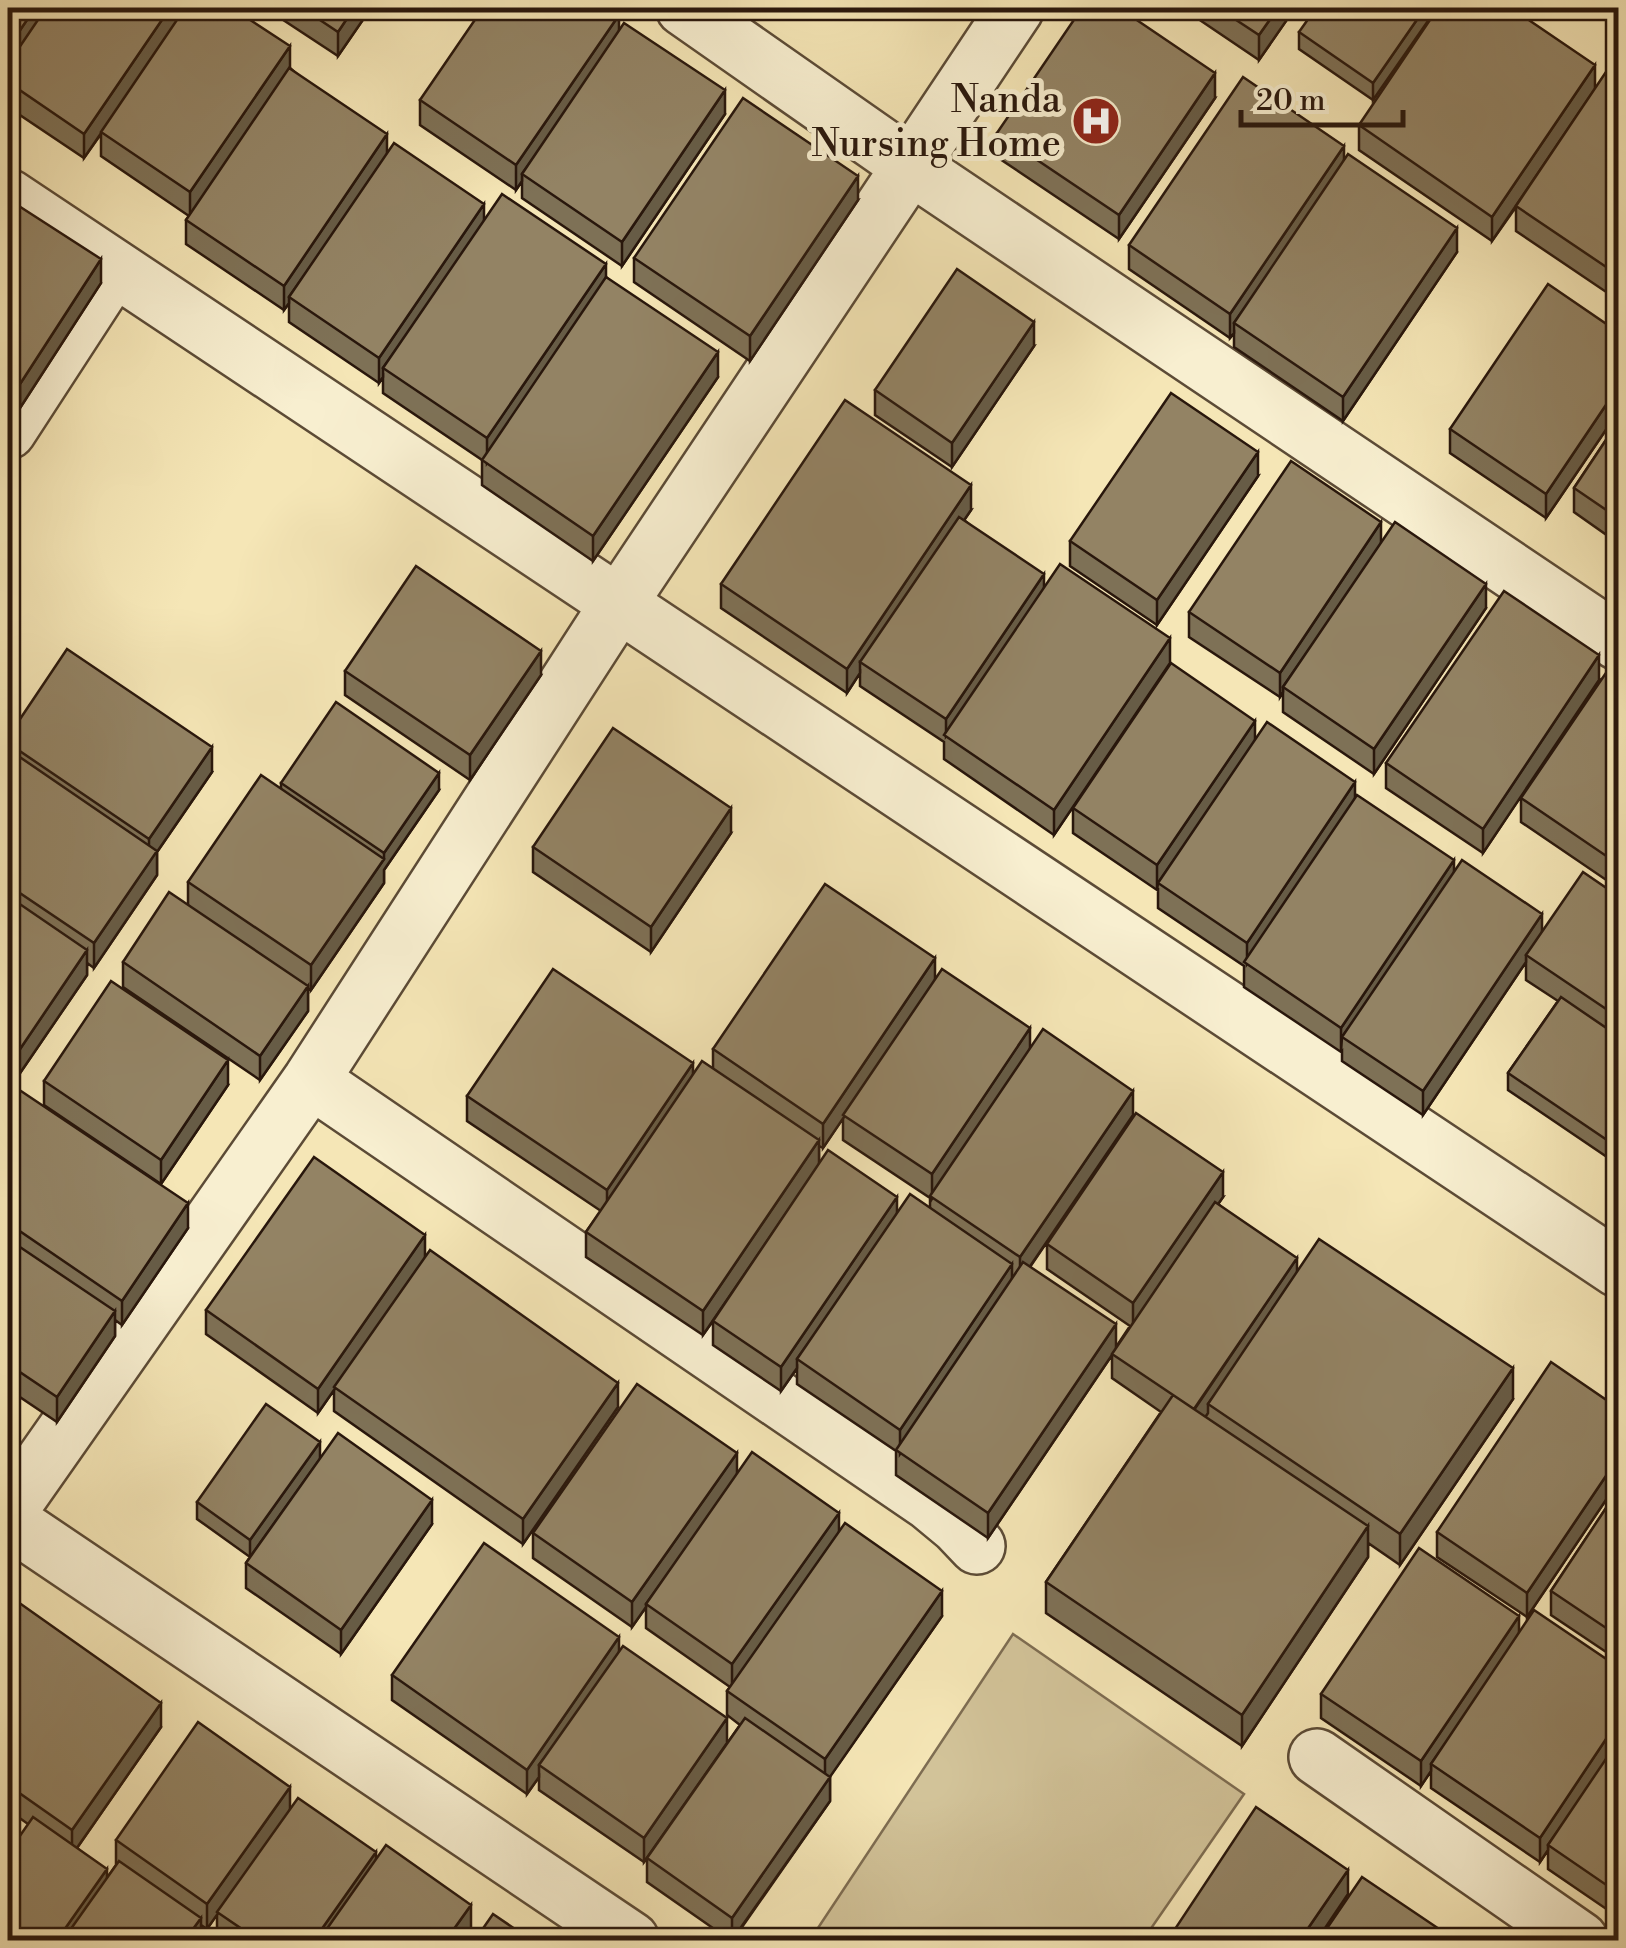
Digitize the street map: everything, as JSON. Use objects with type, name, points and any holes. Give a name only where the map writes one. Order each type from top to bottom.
[{"type":"street","points":[[684,8],[910,166],[1618,642]]},
{"type":"street","points":[[8,1512],[312,1080],[619,604],[1016,8]]},
{"type":"street","points":[[8,197],[1618,1268]]},
{"type":"street","points":[[8,431],[114,268]]},
{"type":"street","points":[[312,1080],[928,1502],[977,1546]]},
{"type":"street","points":[[8,1520],[631,1940]]},
{"type":"street","points":[[1317,1757],[1580,1940]]},
{"type":"shaded area","points":[[1013,1634],[1244,1794],[1143,1940],[810,1940]]},
{"type":"building","points":[[8,8],[35,8],[8,48]]},
{"type":"building","points":[[46,8],[170,8],[84,134],[8,82],[8,64]]},
{"type":"building","points":[[185,8],[232,8],[290,46],[190,192],[101,132]]},
{"type":"building","points":[[302,8],[354,8],[338,32]]},
{"type":"building","points":[[483,8],[609,8],[619,15],[516,165],[420,100]]},
{"type":"building","points":[[1082,8],[1119,8],[1215,73],[1119,215],[997,133]]},
{"type":"building","points":[[1218,8],[1278,8],[1259,35]]},
{"type":"building","points":[[1316,8],[1425,8],[1373,83],[1299,32]]},
{"type":"building","points":[[1438,8],[1511,8],[1595,65],[1492,217],[1359,125]]},
{"type":"building","points":[[624,23],[725,90],[622,242],[522,174]]},
{"type":"building","points":[[1612,63],[1618,67],[1618,275],[1516,206]]},
{"type":"building","points":[[289,68],[387,134],[284,286],[186,220]]},
{"type":"building","points":[[1243,77],[1344,146],[1230,314],[1129,245]]},
{"type":"building","points":[[743,98],[858,176],[750,336],[634,258]]},
{"type":"building","points":[[394,143],[484,204],[379,358],[289,297]]},
{"type":"building","points":[[1348,154],[1457,228],[1343,397],[1234,323]]},
{"type":"building","points":[[502,194],[606,264],[487,438],[383,368]]},
{"type":"building","points":[[8,199],[101,259],[20,384],[8,376]]},
{"type":"building","points":[[957,269],[1034,322],[952,443],[875,390]]},
{"type":"building","points":[[606,277],[718,352],[593,536],[482,460]]},
{"type":"building","points":[[1548,284],[1618,332],[1618,387],[1546,494],[1450,429]]},
{"type":"building","points":[[1171,393],[1258,452],[1157,600],[1070,541]]},
{"type":"building","points":[[845,400],[971,485],[847,669],[721,584]]},
{"type":"building","points":[[1618,422],[1618,518],[1574,488]]},
{"type":"building","points":[[1291,461],[1381,522],[1280,673],[1189,612]]},
{"type":"building","points":[[959,517],[1044,574],[946,719],[860,662]]},
{"type":"building","points":[[1395,522],[1486,584],[1374,749],[1283,687]]},
{"type":"building","points":[[1060,564],[1170,638],[1054,810],[944,735]]},
{"type":"building","points":[[416,566],[541,651],[470,755],[345,671]]},
{"type":"building","points":[[1504,591],[1599,655],[1483,829],[1386,763]]},
{"type":"building","points":[[67,649],[212,747],[149,839],[8,743],[8,737]]},
{"type":"building","points":[[1171,663],[1255,721],[1157,865],[1073,808]]},
{"type":"building","points":[[1610,667],[1618,672],[1618,864],[1521,798]]},
{"type":"building","points":[[336,702],[439,773],[384,853],[281,783]]},
{"type":"building","points":[[1267,722],[1355,782],[1247,943],[1158,883]]},
{"type":"building","points":[[613,728],[731,808],[651,927],[533,847]]},
{"type":"building","points":[[8,749],[157,851],[94,943],[8,885]]},
{"type":"building","points":[[261,775],[384,859],[311,965],[188,882]]},
{"type":"building","points":[[1357,795],[1454,860],[1341,1028],[1244,962]]},
{"type":"building","points":[[1462,860],[1542,914],[1423,1091],[1342,1037]]},
{"type":"building","points":[[1583,872],[1618,896],[1618,1017],[1526,955]]},
{"type":"building","points":[[825,884],[935,958],[823,1124],[713,1049]]},
{"type":"building","points":[[169,892],[308,986],[260,1056],[123,962]]},
{"type":"building","points":[[8,896],[87,950],[16,1055],[8,1049]]},
{"type":"building","points":[[553,969],[693,1063],[607,1190],[467,1096]]},
{"type":"building","points":[[942,969],[1030,1028],[932,1174],[843,1115]]},
{"type":"building","points":[[111,981],[228,1060],[161,1160],[44,1081]]},
{"type":"building","points":[[1561,997],[1618,1036],[1618,1124],[1607,1140],[1508,1073]]},
{"type":"building","points":[[1043,1029],[1133,1091],[1020,1257],[930,1196]]},
{"type":"building","points":[[702,1061],[819,1140],[703,1311],[586,1232]]},
{"type":"building","points":[[12,1085],[188,1203],[122,1301],[8,1223],[8,1092]]},
{"type":"building","points":[[1136,1113],[1223,1172],[1133,1303],[1047,1244]]},
{"type":"building","points":[[828,1150],[897,1197],[781,1367],[713,1321]]},
{"type":"building","points":[[314,1157],[425,1235],[318,1389],[206,1310]]},
{"type":"building","points":[[910,1194],[1012,1264],[900,1430],[797,1359]]},
{"type":"building","points":[[1215,1202],[1297,1258],[1194,1409],[1112,1354]]},
{"type":"building","points":[[8,1239],[115,1311],[57,1397],[8,1364]]},
{"type":"building","points":[[1319,1239],[1513,1368],[1400,1534],[1208,1404]]},
{"type":"building","points":[[430,1250],[618,1383],[523,1519],[334,1387]]},
{"type":"building","points":[[1023,1262],[1116,1324],[988,1513],[896,1450]]},
{"type":"building","points":[[1551,1362],[1618,1408],[1618,1458],[1527,1593],[1437,1532]]},
{"type":"building","points":[[637,1384],[737,1453],[632,1602],[533,1533]]},
{"type":"building","points":[[1173,1395],[1368,1526],[1242,1715],[1046,1582]]},
{"type":"building","points":[[266,1404],[320,1442],[250,1540],[197,1502]]},
{"type":"building","points":[[338,1433],[432,1500],[341,1630],[246,1563]]},
{"type":"building","points":[[752,1452],[839,1513],[732,1664],[646,1604]]},
{"type":"building","points":[[1618,1490],[1618,1636],[1551,1591]]},
{"type":"building","points":[[845,1523],[942,1591],[825,1759],[727,1691]]},
{"type":"building","points":[[484,1543],[619,1637],[527,1770],[392,1675]]},
{"type":"building","points":[[1419,1548],[1519,1616],[1421,1761],[1321,1694]]},
{"type":"building","points":[[18,1602],[161,1703],[72,1830],[8,1785],[8,1618]]},
{"type":"building","points":[[1534,1610],[1618,1667],[1618,1721],[1540,1838],[1431,1764]]},
{"type":"building","points":[[623,1646],[727,1718],[644,1838],[539,1765]]},
{"type":"building","points":[[745,1718],[830,1777],[732,1918],[647,1858]]},
{"type":"building","points":[[198,1722],[290,1787],[207,1904],[116,1840]]},
{"type":"building","points":[[1618,1741],[1618,1893],[1548,1845]]},
{"type":"building","points":[[298,1798],[376,1852],[314,1940],[258,1940],[217,1912]]},
{"type":"building","points":[[1256,1807],[1348,1870],[1300,1940],[1179,1940],[1171,1935]]},
{"type":"building","points":[[33,1817],[107,1869],[57,1940],[8,1940],[8,1853]]},
{"type":"building","points":[[386,1845],[471,1905],[446,1940],[319,1940]]},
{"type":"building","points":[[119,1861],[201,1918],[185,1940],[63,1940]]},
{"type":"building","points":[[1362,1877],[1448,1935],[1444,1940],[1319,1940]]},
{"type":"building","points":[[493,1914],[531,1940],[475,1940]]},
{"type":"building","points":[[202,1928],[220,1940],[193,1940]]},
{"type":"place","name":"Nanda Nursing Home","points":[[1096,121]]}]
